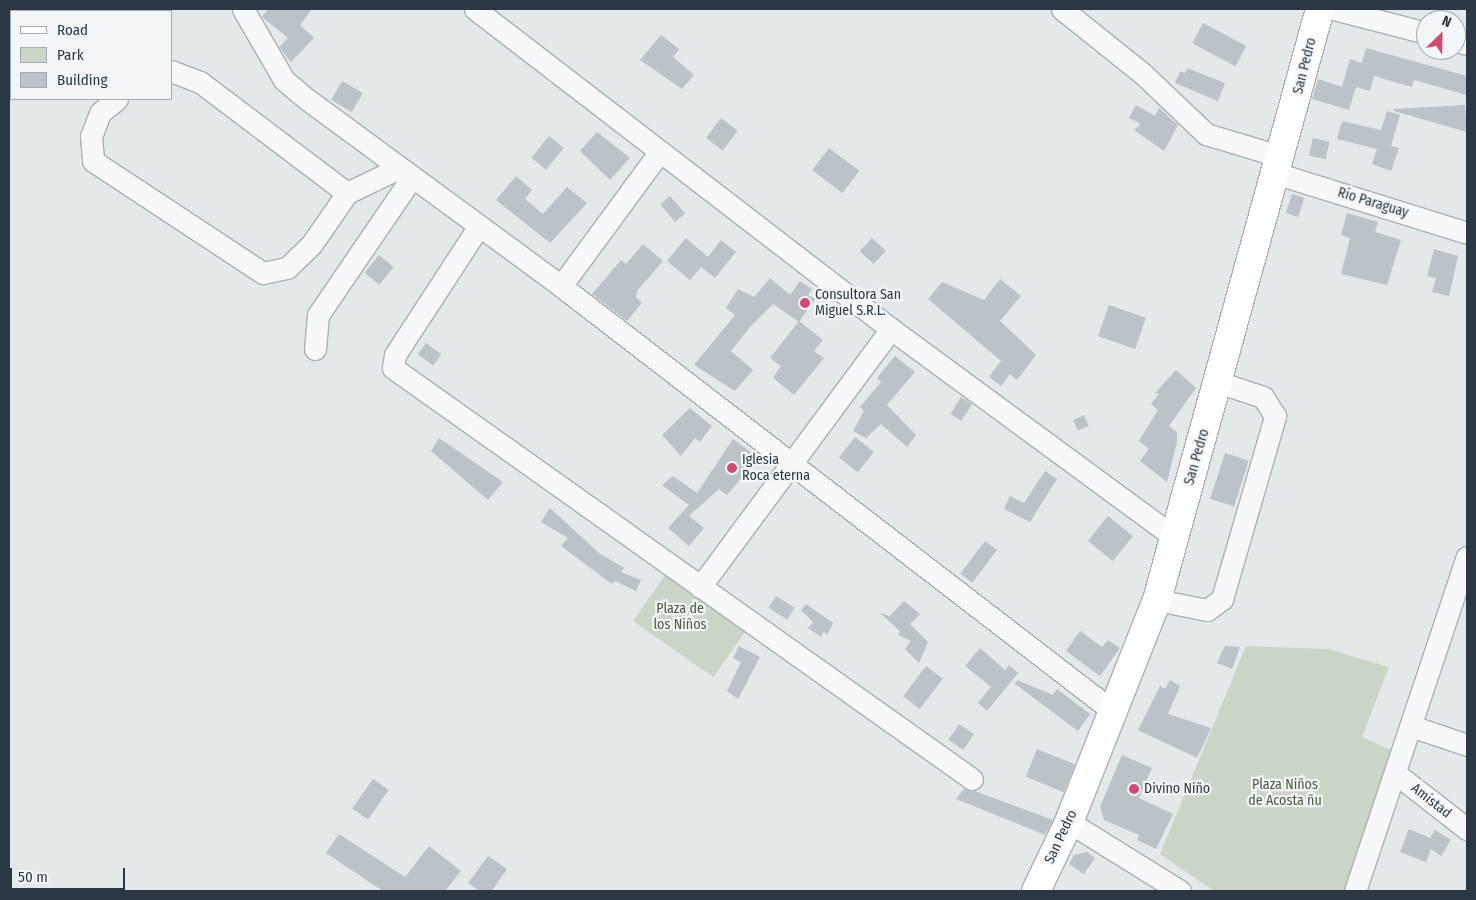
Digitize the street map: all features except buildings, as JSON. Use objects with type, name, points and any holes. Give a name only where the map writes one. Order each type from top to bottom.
[{"type":"main road","name":"San Pedro","points":[[1036,891],[1069,822],[1157,600],[1280,165],[1320,9]]},
{"type":"street","points":[[243,9],[284,80],[560,286],[1114,712]]},
{"type":"street","points":[[475,9],[891,329],[1174,537]]},
{"type":"street","name":"Río Paraguay","points":[[1062,9],[1142,73],[1206,134],[1280,165],[1467,233]]},
{"type":"street","points":[[1334,9],[1416,30]]},
{"type":"street","points":[[172,71],[200,82],[347,193]]},
{"type":"street","points":[[116,100],[100,113],[91,136],[93,160],[262,273],[287,268],[311,245],[347,193],[406,172]]},
{"type":"street","points":[[560,286],[660,151]]},
{"type":"street","points":[[315,349],[318,316],[406,172]]},
{"type":"street","points":[[479,226],[395,355],[392,368],[972,779]]},
{"type":"street","points":[[700,587],[891,329]]},
{"type":"street","points":[[1157,600],[1207,610],[1222,599],[1275,416],[1264,397],[1218,382]]},
{"type":"street","points":[[1355,891],[1467,557]]},
{"type":"street","points":[[1411,726],[1467,745]]},
{"type":"street","name":"Amistad","points":[[1395,772],[1467,829]]},
{"type":"street","points":[[1069,822],[1180,891]]},
{"type":"green space","name":"Plaza de los Niños","points":[[668,571],[748,627],[713,677],[633,621]]},
{"type":"green space","name":"Plaza Niños de Acosta ñu","points":[[1246,646],[1328,649],[1389,667],[1362,737],[1398,753],[1346,891],[1214,891],[1160,854]]},
{"type":"place","name":"Consultora San Miguel S.R.L.","points":[[805,303]]},
{"type":"place","name":"Iglesia Roca eterna","points":[[732,468]]},
{"type":"place","name":"Divino Niño","points":[[1134,789]]}]
